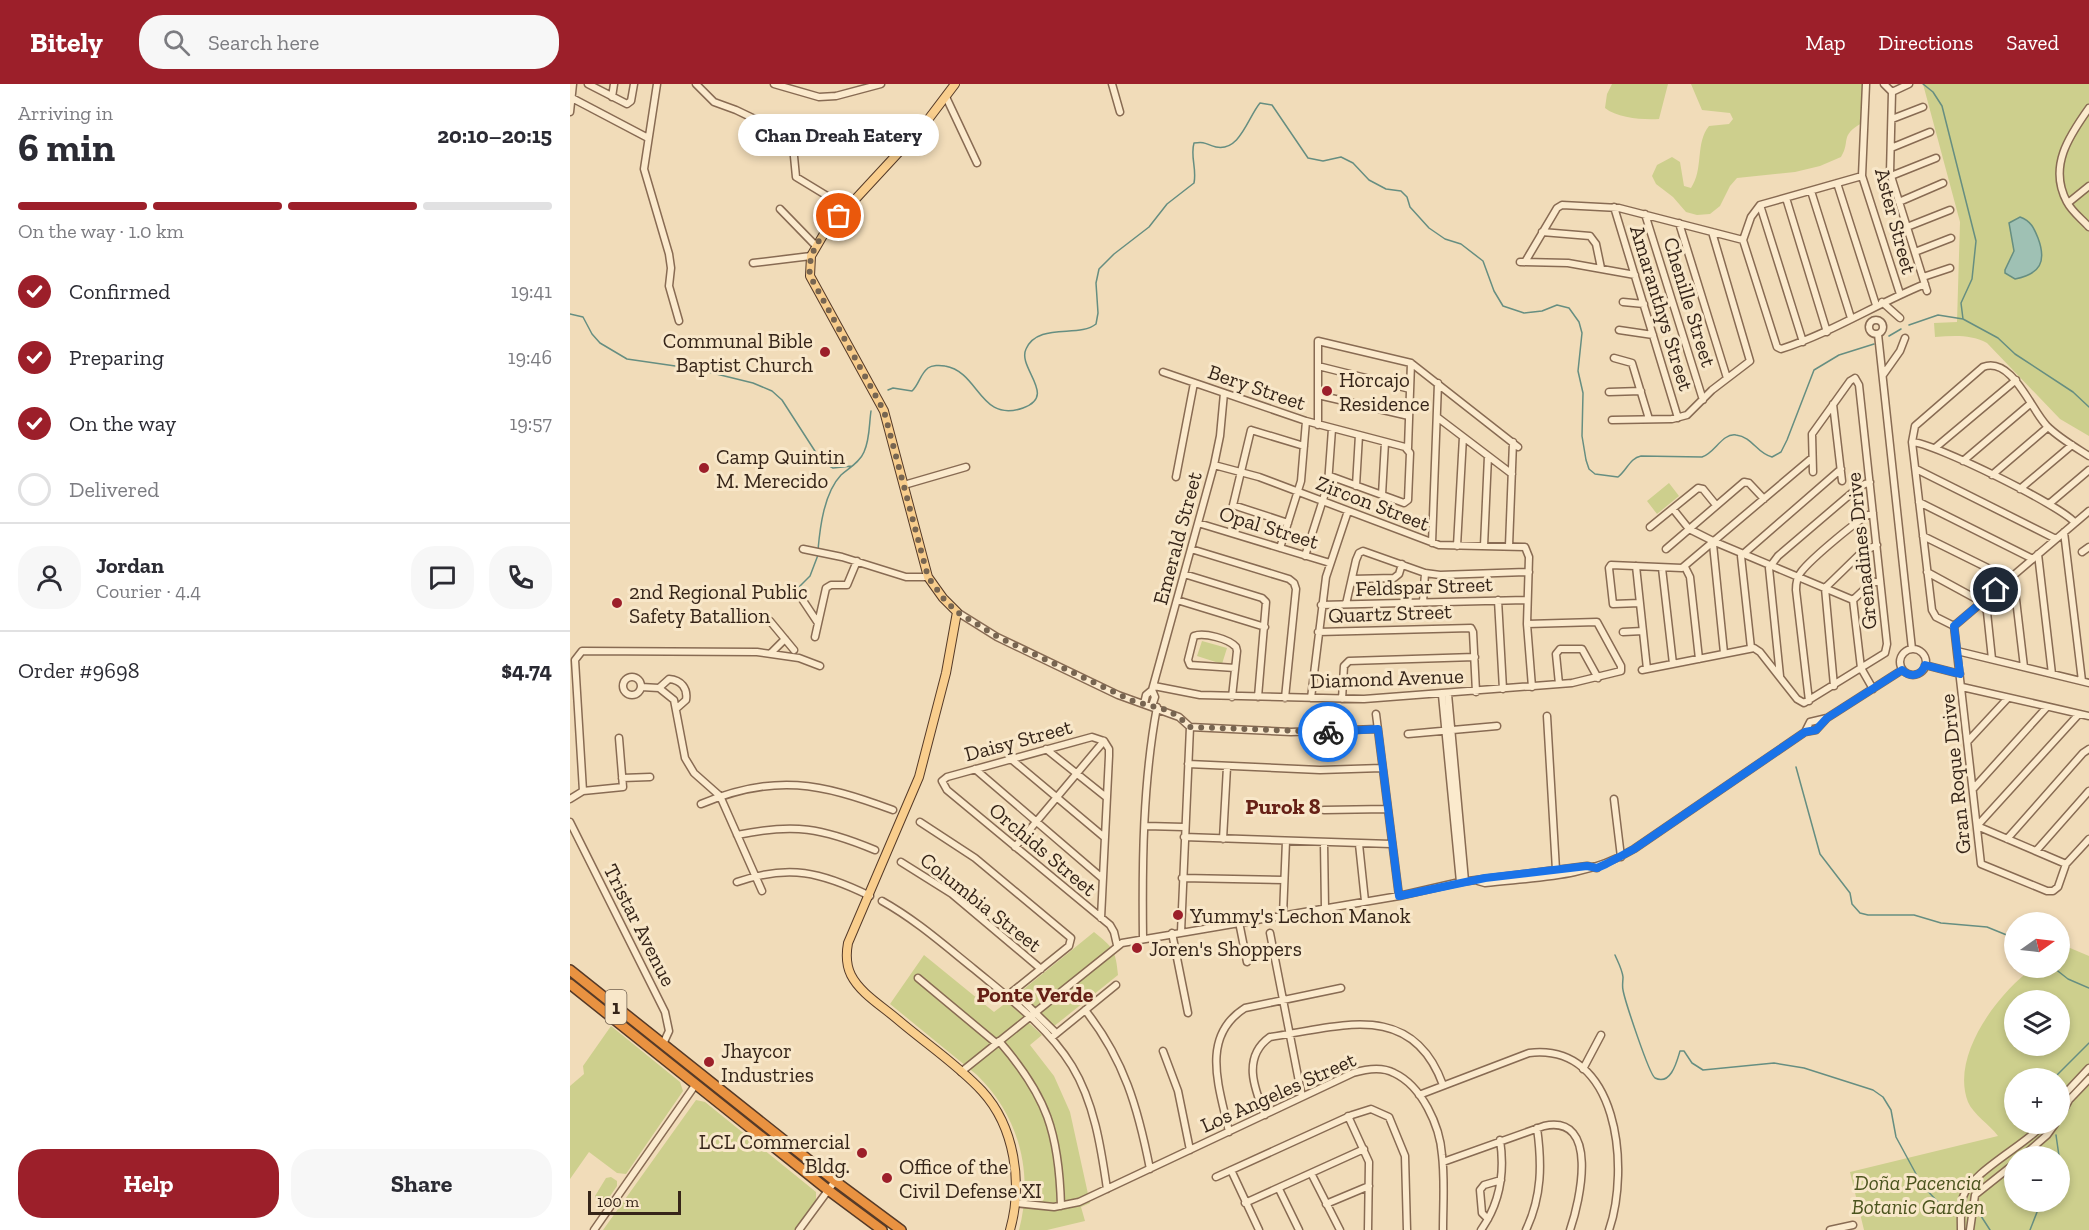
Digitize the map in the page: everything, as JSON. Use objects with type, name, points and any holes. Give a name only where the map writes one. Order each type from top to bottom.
[{"type":"highway","name":"1","points":[[570,970],[835,1181],[901,1230]]},
{"type":"highway","name":"1","points":[[570,984],[828,1190],[882,1230]]},
{"type":"highway","points":[[613,1020],[621,1011]]},
{"type":"highway","points":[[693,1067],[696,1084],[709,1079]]},
{"type":"main road","points":[[954,84],[924,125],[847,208],[816,246],[808,266],[813,284],[884,411],[928,577],[943,598],[957,612],[946,673],[919,777],[848,943],[847,959],[851,974],[866,993],[961,1072],[991,1103],[1004,1128],[1015,1166],[1015,1203],[1010,1230]]},
{"type":"street","points":[[570,112],[573,84]]},
{"type":"street","points":[[612,97],[614,84]]},
{"type":"street","points":[[592,85],[628,104],[634,84]]},
{"type":"street","points":[[657,84],[648,138],[645,176],[669,254],[671,268],[668,282],[679,321]]},
{"type":"street","points":[[696,84],[714,102],[784,133],[793,146],[796,177],[847,208]]},
{"type":"street","points":[[774,84],[819,97],[880,84]]},
{"type":"street","points":[[846,84],[846,93]]},
{"type":"street","points":[[1112,84],[1120,112]]},
{"type":"street","name":"Aster Street","points":[[1866,84],[1862,176],[1899,294]]},
{"type":"street","points":[[1884,84],[1892,92],[1891,176],[1927,291]]},
{"type":"street","points":[[1892,92],[1909,84]]},
{"type":"street","points":[[571,97],[648,138]]},
{"type":"street","points":[[946,97],[977,163]]},
{"type":"street","points":[[1892,119],[1923,107]]},
{"type":"street","points":[[2089,108],[2068,139],[2060,159],[2061,185],[2068,203],[2089,227]]},
{"type":"street","points":[[1891,148],[1930,132]]},
{"type":"street","points":[[1891,176],[1936,158]]},
{"type":"street","points":[[1862,176],[1760,205],[1751,217],[1743,240],[1778,349],[1827,332],[1950,268]]},
{"type":"street","points":[[1837,183],[1876,306],[1874,320],[1870,323],[1869,328],[1871,332],[1878,334],[1912,650]]},
{"type":"street","points":[[1899,201],[1943,183]]},
{"type":"street","points":[[2068,203],[2089,186]]},
{"type":"street","points":[[1811,191],[1851,318]]},
{"type":"street","points":[[1786,198],[1827,332]]},
{"type":"street","points":[[1760,205],[1803,342]]},
{"type":"street","points":[[1635,275],[1568,263],[1522,262],[1560,206],[1614,207],[1743,240]]},
{"type":"street","name":"Amaranthys Street","points":[[1614,207],[1678,418]]},
{"type":"street","points":[[780,209],[816,246]]},
{"type":"street","points":[[1907,226],[1950,210]]},
{"type":"street","name":"Chenille Street","points":[[1645,214],[1703,400]]},
{"type":"street","points":[[1679,223],[1727,378]]},
{"type":"street","points":[[1542,232],[1590,236],[1596,244],[1601,268]]},
{"type":"street","points":[[1611,420],[1678,418],[1691,413],[1727,378],[1750,361],[1712,232]]},
{"type":"street","points":[[1915,252],[1952,238]]},
{"type":"street","points":[[753,263],[811,256]]},
{"type":"street","points":[[1623,302],[1644,304]]},
{"type":"street","points":[[1876,306],[1900,318]]},
{"type":"street","points":[[1619,330],[1653,335]]},
{"type":"street","points":[[1883,375],[1900,351],[1905,338]]},
{"type":"street","points":[[1318,425],[1318,341],[1411,363],[1516,444],[1512,474],[1509,546]]},
{"type":"street","points":[[1614,358],[1631,362],[1649,419]]},
{"type":"street","points":[[1330,476],[1406,503],[1411,456],[1408,450],[1411,363]]},
{"type":"street","points":[[2089,456],[2048,427],[2030,404],[2016,380],[1994,365],[1983,367],[1918,423],[1913,429],[1912,442],[1933,614],[1954,626],[2089,511]]},
{"type":"street","points":[[1318,366],[1410,389]]},
{"type":"street","name":"Bery Street","points":[[1163,372],[1318,425],[1408,450]]},
{"type":"street","name":"Grenadines Drive","points":[[1809,701],[1887,650],[1859,384],[1855,378],[1850,381],[1833,404]]},
{"type":"street","points":[[1935,448],[2016,380]]},
{"type":"street","points":[[1176,477],[1194,383]]},
{"type":"street","points":[[1432,543],[1438,383]]},
{"type":"street","points":[[1609,392],[1641,391]]},
{"type":"street","name":"Emerald Street","points":[[1143,938],[1149,757],[1155,697],[1153,688],[1214,465],[1224,393]]},
{"type":"street","points":[[1318,395],[1409,416]]},
{"type":"street","points":[[1813,472],[1811,436],[1833,404]]},
{"type":"street","points":[[1833,404],[1842,481]]},
{"type":"street","points":[[1963,461],[2030,404]]},
{"type":"street","points":[[1437,417],[1512,474]]},
{"type":"street","points":[[1280,548],[1298,492],[1306,421]]},
{"type":"street","points":[[1992,475],[2048,427]]},
{"type":"street","points":[[1305,555],[1330,476],[1332,429]]},
{"type":"street","points":[[1288,523],[1233,505],[1251,430],[1304,446]]},
{"type":"street","points":[[1356,486],[1359,435]]},
{"type":"street","points":[[1457,546],[1464,437]]},
{"type":"street","points":[[1382,495],[1385,442]]},
{"type":"street","points":[[1912,442],[1935,448],[1992,475],[2049,504],[2075,522]]},
{"type":"street","points":[[2020,489],[2072,445]]},
{"type":"street","points":[[1484,546],[1488,456]]},
{"type":"street","points":[[1640,603],[1613,604],[1609,568],[1611,565],[1676,569],[1685,567],[1812,458]]},
{"type":"street","name":"Zircon Street","points":[[1214,465],[1298,492],[1432,543],[1525,548],[1528,553],[1529,572]]},
{"type":"street","points":[[904,485],[966,467]]},
{"type":"street","points":[[1751,648],[1741,562],[1743,554],[1841,469]]},
{"type":"street","points":[[1916,469],[2056,539]]},
{"type":"street","points":[[2049,504],[2089,470]]},
{"type":"street","points":[[1666,549],[1746,481],[1764,499]]},
{"type":"street","points":[[1780,676],[1768,576],[1770,565],[1860,486],[1870,482]]},
{"type":"street","points":[[1650,527],[1700,488],[1716,505]]},
{"type":"street","points":[[1919,502],[2036,556]]},
{"type":"street","points":[[1672,509],[1689,529],[1714,543],[1853,600]]},
{"type":"street","points":[[1311,698],[1321,605],[1330,563],[1348,511]]},
{"type":"street","points":[[1636,566],[1643,631],[1644,670],[1751,648],[1759,650],[1804,703],[1809,701],[1796,590],[1798,577],[1802,570],[1860,520],[1873,513]]},
{"type":"street","name":"Opal Street","points":[[1198,523],[1330,563]]},
{"type":"street","points":[[2064,532],[2082,681]]},
{"type":"street","points":[[1923,536],[2010,579],[2015,591],[2024,667]]},
{"type":"street","points":[[1714,543],[1724,653]]},
{"type":"street","points":[[1825,588],[1866,548],[1877,546]]},
{"type":"street","points":[[2082,552],[2089,547]]},
{"type":"street","points":[[806,549],[824,552],[906,577],[928,577]]},
{"type":"street","points":[[1191,549],[1289,579],[1294,583],[1296,589],[1284,698]]},
{"type":"street","points":[[1346,604],[1361,552],[1425,573],[1447,575],[1529,572],[1527,624],[1532,687]]},
{"type":"street","points":[[2036,556],[2052,674]]},
{"type":"street","points":[[814,636],[826,588],[831,585],[847,585],[856,561]]},
{"type":"street","points":[[1352,579],[1394,578],[1399,574],[1402,564]]},
{"type":"street","points":[[1685,567],[1690,577],[1699,658]]},
{"type":"street","points":[[1662,568],[1673,664]]},
{"type":"street","points":[[1928,572],[1982,602],[1987,612],[1992,659]]},
{"type":"street","points":[[1423,602],[1425,573]]},
{"type":"street","points":[[1184,574],[1262,598],[1267,606],[1258,697]]},
{"type":"street","points":[[1853,600],[1870,584],[1880,580]]},
{"type":"street","points":[[1825,588],[1834,686]]},
{"type":"street","points":[[798,593],[818,623]]},
{"type":"street","points":[[1177,600],[1265,627]]},
{"type":"street","points":[[1498,600],[1503,689]]},
{"type":"street","name":"Feldspar Street","points":[[1321,605],[1527,600]]},
{"type":"street","points":[[1853,600],[1861,668],[1873,689]]},
{"type":"street","points":[[957,612],[1015,645],[1118,695],[1179,717],[1190,727],[1291,732],[1378,729]]},
{"type":"street","points":[[770,621],[794,650]]},
{"type":"street","name":"Diamond Avenue","points":[[1153,688],[1232,697],[1342,699],[1532,687],[1598,678],[1621,671],[1621,666],[1597,622],[1527,624]]},
{"type":"street","name":"Gran Roque Drive","points":[[1954,626],[1981,864],[2051,891],[2058,887],[2066,864]]},
{"type":"street","name":"Quartz Street","points":[[1318,632],[1468,627],[1473,633],[1476,692]]},
{"type":"street","points":[[1623,632],[1643,631]]},
{"type":"street","points":[[1232,697],[1235,668],[1237,648],[1233,643],[1201,634],[1194,636],[1188,660],[1190,665],[1235,668]]},
{"type":"street","points":[[771,653],[785,639]]},
{"type":"street","points":[[1559,684],[1556,654],[1560,649],[1582,649],[1598,678]]},
{"type":"street","points":[[583,791],[575,660],[578,654],[586,650],[771,653],[809,660],[820,666]]},
{"type":"street","points":[[1912,650],[1923,655],[1925,665],[1923,670],[1916,675],[1907,674],[1902,670],[1901,657],[1907,651],[1912,650]]},
{"type":"street","points":[[1957,651],[2089,683]]},
{"type":"street","points":[[1342,699],[1344,666],[1349,661],[1474,657]]},
{"type":"street","points":[[1925,665],[1960,674]]},
{"type":"street","points":[[1475,880],[1485,883],[1556,876],[1597,868],[1621,857],[1805,732],[1819,729],[1827,718],[1902,670]]},
{"type":"street","points":[[659,688],[669,679],[682,684],[686,691],[686,699],[677,708]]},
{"type":"street","points":[[641,687],[659,688],[671,696],[677,708],[685,764],[720,796],[762,891]]},
{"type":"street","points":[[1962,687],[2089,716]]},
{"type":"street","name":"Emerald Street","points":[[1144,704],[1146,695],[1153,688]]},
{"type":"street","points":[[1445,694],[1462,882]]},
{"type":"street","points":[[1968,741],[2008,698]]},
{"type":"street","points":[[1973,789],[2047,707]]},
{"type":"street","points":[[1376,714],[1399,896]]},
{"type":"street","points":[[2079,714],[1977,826],[2066,864],[2089,839]]},
{"type":"street","points":[[1547,716],[1556,870]]},
{"type":"street","points":[[1805,732],[1813,720],[1827,718]]},
{"type":"street","points":[[1407,734],[1497,726]]},
{"type":"street","points":[[1181,932],[1190,727]]},
{"type":"street","name":"Daisy Street","points":[[942,781],[944,778],[975,769],[1094,737],[1104,741]]},
{"type":"street","points":[[570,799],[583,791],[623,787],[619,738]]},
{"type":"street","points":[[1015,847],[1104,741],[1109,752],[1101,878],[1101,918]]},
{"type":"street","points":[[1046,749],[1106,797]]},
{"type":"street","points":[[2007,839],[2089,749]]},
{"type":"street","points":[[1011,759],[1104,837]]},
{"type":"street","points":[[1188,764],[1320,770],[1382,768]]},
{"type":"street","points":[[1222,839],[1227,767]]},
{"type":"street","points":[[975,769],[1101,878]]},
{"type":"street","points":[[622,778],[650,777]]},
{"type":"street","name":"Orchids Street","points":[[942,781],[947,790],[1113,929],[1117,945]]},
{"type":"street","points":[[701,804],[720,796],[771,784],[816,785],[893,810]]},
{"type":"street","points":[[2036,851],[2089,790]]},
{"type":"street","points":[[1614,799],[1621,857]]},
{"type":"street","points":[[1324,810],[1387,809]]},
{"type":"street","name":"Tristar Avenue","points":[[570,822],[665,1012],[669,1031],[663,1044]]},
{"type":"street","points":[[920,822],[975,858],[1070,936],[1071,944],[1010,994]]},
{"type":"street","points":[[1146,826],[1185,827]]},
{"type":"street","points":[[737,835],[783,828],[812,829],[838,835],[876,850]]},
{"type":"street","points":[[1184,837],[1391,844]]},
{"type":"street","points":[[1283,915],[1286,841]]},
{"type":"street","points":[[1324,843],[1325,908]]},
{"type":"street","points":[[1359,844],[1365,901]]},
{"type":"street","name":"Columbia Street","points":[[901,862],[952,894],[1041,969]]},
{"type":"street","points":[[961,1072],[1117,945],[1143,938],[1399,896],[1462,882],[1587,866],[1597,868]]},
{"type":"street","points":[[737,882],[755,875],[782,871],[808,872],[842,882],[870,896]]},
{"type":"street","points":[[1182,878],[1284,880]]},
{"type":"street","points":[[882,901],[917,922],[1010,994],[1053,1035],[1072,1065],[1087,1098],[1095,1125],[1107,1189]]},
{"type":"street","points":[[1239,922],[1247,962]]},
{"type":"street","points":[[1172,933],[1188,1012]]},
{"type":"street","points":[[1270,933],[1302,1097]]},
{"type":"street","points":[[918,978],[997,1042],[1027,1075],[1048,1115],[1060,1163],[1061,1206]]},
{"type":"street","points":[[1053,1035],[1116,985]]},
{"type":"street","points":[[1229,1132],[1214,1064],[1224,1028],[1235,1015],[1253,1006],[1341,988]]},
{"type":"street","points":[[1085,1010],[1105,1037],[1124,1071],[1138,1114],[1150,1169]]},
{"type":"street","points":[[1265,1115],[1252,1076],[1254,1054],[1260,1043],[1270,1037],[1360,1023],[1388,1027],[1403,1033],[1429,1055],[1443,1085]]},
{"type":"street","points":[[1583,1069],[1601,1035]]},
{"type":"street","points":[[1163,1051],[1178,1091],[1191,1150]]},
{"type":"street","points":[[1419,1095],[1517,1056],[1539,1052],[1557,1055],[1583,1069],[1604,1093],[1612,1115],[1616,1142],[1616,1195],[1609,1230]]},
{"type":"street","points":[[2070,1089],[2089,1068]]},
{"type":"street","name":"Los Angeles Street","points":[[1015,1203],[1047,1207],[1079,1202],[1353,1073],[1377,1069],[1394,1073],[1419,1095],[1435,1126],[1443,1162],[1443,1230]]},
{"type":"street","points":[[2070,1099],[2089,1079]]},
{"type":"street","points":[[594,1230],[696,1084]]},
{"type":"street","points":[[1215,1177],[1348,1116],[1371,1109],[1383,1112],[1393,1123],[1405,1156],[1407,1230]]},
{"type":"street","points":[[1348,1116],[1370,1162],[1368,1230]]},
{"type":"street","points":[[1443,1162],[1537,1128],[1551,1124],[1564,1125],[1574,1131],[1578,1139],[1581,1174],[1570,1230]]},
{"type":"street","points":[[1526,1230],[1538,1201],[1541,1177],[1537,1128]]},
{"type":"street","points":[[1961,1230],[1961,1213],[1967,1188],[1984,1171],[2033,1134]]},
{"type":"street","points":[[2033,1146],[2045,1134]]},
{"type":"street","points":[[1481,1230],[1497,1198],[1501,1180],[1503,1157],[1500,1140]]},
{"type":"street","points":[[1245,1203],[1364,1149]]},
{"type":"street","points":[[1231,1170],[1259,1230]]},
{"type":"street","points":[[1970,1230],[1975,1195],[2004,1172]]},
{"type":"street","points":[[1311,1173],[1340,1230]]},
{"type":"street","points":[[1488,1219],[1482,1213],[1480,1191],[1484,1185],[1501,1180]]},
{"type":"street","points":[[799,1230],[835,1181]]},
{"type":"street","points":[[1326,1204],[1369,1186]]},
{"type":"street","points":[[1279,1189],[1299,1230]]},
{"type":"street","points":[[1830,1230],[1853,1225]]},
{"type":"green space","points":[[1612,84],[1668,84],[1659,119],[1623,116],[1605,108],[1607,94]]},
{"type":"green space","points":[[1691,84],[1863,84],[1862,123],[1848,135],[1841,157],[1820,166],[1795,172],[1737,178],[1730,186],[1720,206],[1710,214],[1697,215],[1686,212],[1673,197],[1656,184],[1652,176],[1657,165],[1672,157],[1680,162],[1684,186],[1691,188],[1697,173],[1702,140],[1709,126],[1729,124],[1733,119],[1730,113],[1702,110]]},
{"type":"green space","points":[[1923,84],[2089,84],[2089,436],[2060,419],[1987,343],[1968,337],[1935,337],[1934,323],[1957,322],[1960,222]]},
{"type":"green space","points":[[1669,483],[1679,496],[1657,514],[1647,501]]},
{"type":"green space","points":[[1202,641],[1227,648],[1222,664],[1197,656]]},
{"type":"green space","points":[[1094,932],[1112,950],[1118,975],[1053,1027],[1040,1014],[1029,1023],[1042,1035],[1030,1045],[1054,1076],[1070,1112],[1090,1203],[1081,1207],[1085,1221],[1047,1230],[1019,1230],[1025,1188],[1023,1167],[1013,1127],[1003,1108],[977,1075],[890,1004],[924,955],[994,1012],[1007,1002],[1022,1015],[1032,1007],[1019,993]]},
{"type":"green space","name":"Doña Pacencia Botanic Garden","points":[[2070,948],[2089,956],[2089,1230],[1864,1230],[1850,1172],[1998,1136],[1968,1102],[1964,1084],[1971,1046],[1992,1009],[2004,995],[2004,1056],[2070,1056],[2070,990],[2009,990],[2019,979],[2070,978]]},
{"type":"green space","points":[[611,1026],[680,1082],[683,1091],[626,1174],[617,1173],[589,1152],[570,1179],[570,1086],[584,1074],[583,1066]]},
{"type":"green space","points":[[696,1100],[705,1102],[816,1192],[816,1200],[795,1230],[603,1230]]},
{"type":"green space","points":[[611,1177],[617,1181],[617,1186],[606,1202],[597,1201],[595,1196],[606,1178]]},
{"type":"shaded area","points":[[2020,217],[2035,231],[2042,254],[2036,270],[2015,279],[2005,273],[2005,270],[2014,251],[2009,223]]},
{"type":"waterway","points":[[1923,84],[1933,92],[1942,106],[1976,241],[1972,279],[1961,303],[1963,319]]},
{"type":"waterway","points":[[888,390],[893,388],[912,391],[928,368],[941,365],[957,370],[966,377],[988,403],[997,409],[1008,411],[1033,403],[1037,396],[1037,389],[1025,356],[1026,349],[1032,341],[1049,333],[1080,330],[1096,324],[1098,313],[1096,283],[1099,269],[1114,254],[1149,227],[1167,204],[1194,183],[1194,143],[1216,147],[1231,144],[1242,132],[1260,103],[1272,105],[1308,158],[1323,161],[1341,157],[1353,163],[1369,180],[1386,189],[1401,191],[1407,197],[1410,207],[1429,228],[1445,239],[1461,244],[1483,261],[1494,291],[1503,306],[1524,313],[1542,311],[1557,305],[1569,308],[1579,322],[1582,333],[1578,371],[1583,393],[1582,436],[1589,469],[1595,474],[1618,477],[1634,459],[1641,456],[1702,457],[1731,435],[1742,436],[1772,457],[1781,452],[1787,440],[1814,370],[1839,355],[1874,344]]},
{"type":"waterway","points":[[570,314],[583,317],[600,343],[627,359],[696,369],[753,383],[772,391],[782,400],[822,462],[833,468],[852,466]]},
{"type":"waterway","points":[[1909,325],[1938,315],[1963,319],[1998,338],[2015,354],[2073,392],[2089,407]]},
{"type":"waterway","points":[[1889,336],[1901,329]]},
{"type":"waterway","points":[[818,550],[827,501],[835,482],[857,462],[864,452],[871,411]]},
{"type":"waterway","points":[[791,595],[810,576],[818,555]]},
{"type":"waterway","points":[[1796,767],[1820,854],[1850,893],[1852,904],[1860,913],[1914,915],[1941,923],[1987,927],[2004,934]]},
{"type":"waterway","points":[[1615,955],[1622,971],[1623,990],[1632,1022],[1655,1078],[1661,1080],[1669,1076],[1680,1051],[1684,1051],[1692,1063],[1703,1070],[1774,1063],[1804,1068],[1873,1090],[1883,1097],[1891,1110],[1896,1137],[1922,1185],[1938,1202],[1955,1211]]},
{"type":"waterway","points":[[2067,978],[2089,988]]},
{"type":"waterway","points":[[2064,1068],[2089,1043]]},
{"type":"waterway","points":[[2056,1135],[2058,1146]]},
{"type":"waterway","points":[[2030,1230],[2037,1212]]},
{"type":"waterway","points":[[1977,1215],[1981,1216],[1990,1230]]},
{"type":"way so far","points":[[839,216],[825,232],[811,256],[808,266],[810,276],[841,330],[861,373],[884,411],[928,577],[949,605],[970,621],[998,637],[1118,695],[1167,710],[1190,727],[1328,732]]},
{"type":"place","name":"Chan Dreah Eatery","points":[[839,216]]},
{"type":"place","name":"Communal Bible Baptist Church","points":[[825,352]]},
{"type":"place","name":"Horcajo Residence","points":[[1327,391]]},
{"type":"place","name":"Camp Quintin M. Merecido","points":[[704,468]]},
{"type":"place","name":"2nd Regional Public Safety Batallion","points":[[617,603]]},
{"type":"place","name":"Yummy's Lechon Manok","points":[[1178,915]]},
{"type":"place","name":"Joren's Shoppers","points":[[1137,948]]},
{"type":"place","name":"Jhaycor Industries","points":[[709,1062]]},
{"type":"place","name":"LCL Commercial Bldg.","points":[[862,1153]]},
{"type":"place","name":"Office of the Civil Defense XI","points":[[887,1178]]},
{"type":"district","name":"Purok 8","points":[[1283,806]]},
{"type":"district","name":"Ponte Verde","points":[[1035,994]]},
{"type":"route","points":[[1328,732],[1378,729],[1399,896],[1485,878],[1587,866],[1597,868],[1613,862],[1634,849],[1805,732],[1821,727],[1827,718],[1902,670],[1913,676],[1923,670],[1925,665],[1960,674],[1954,626],[1996,590]]}]
